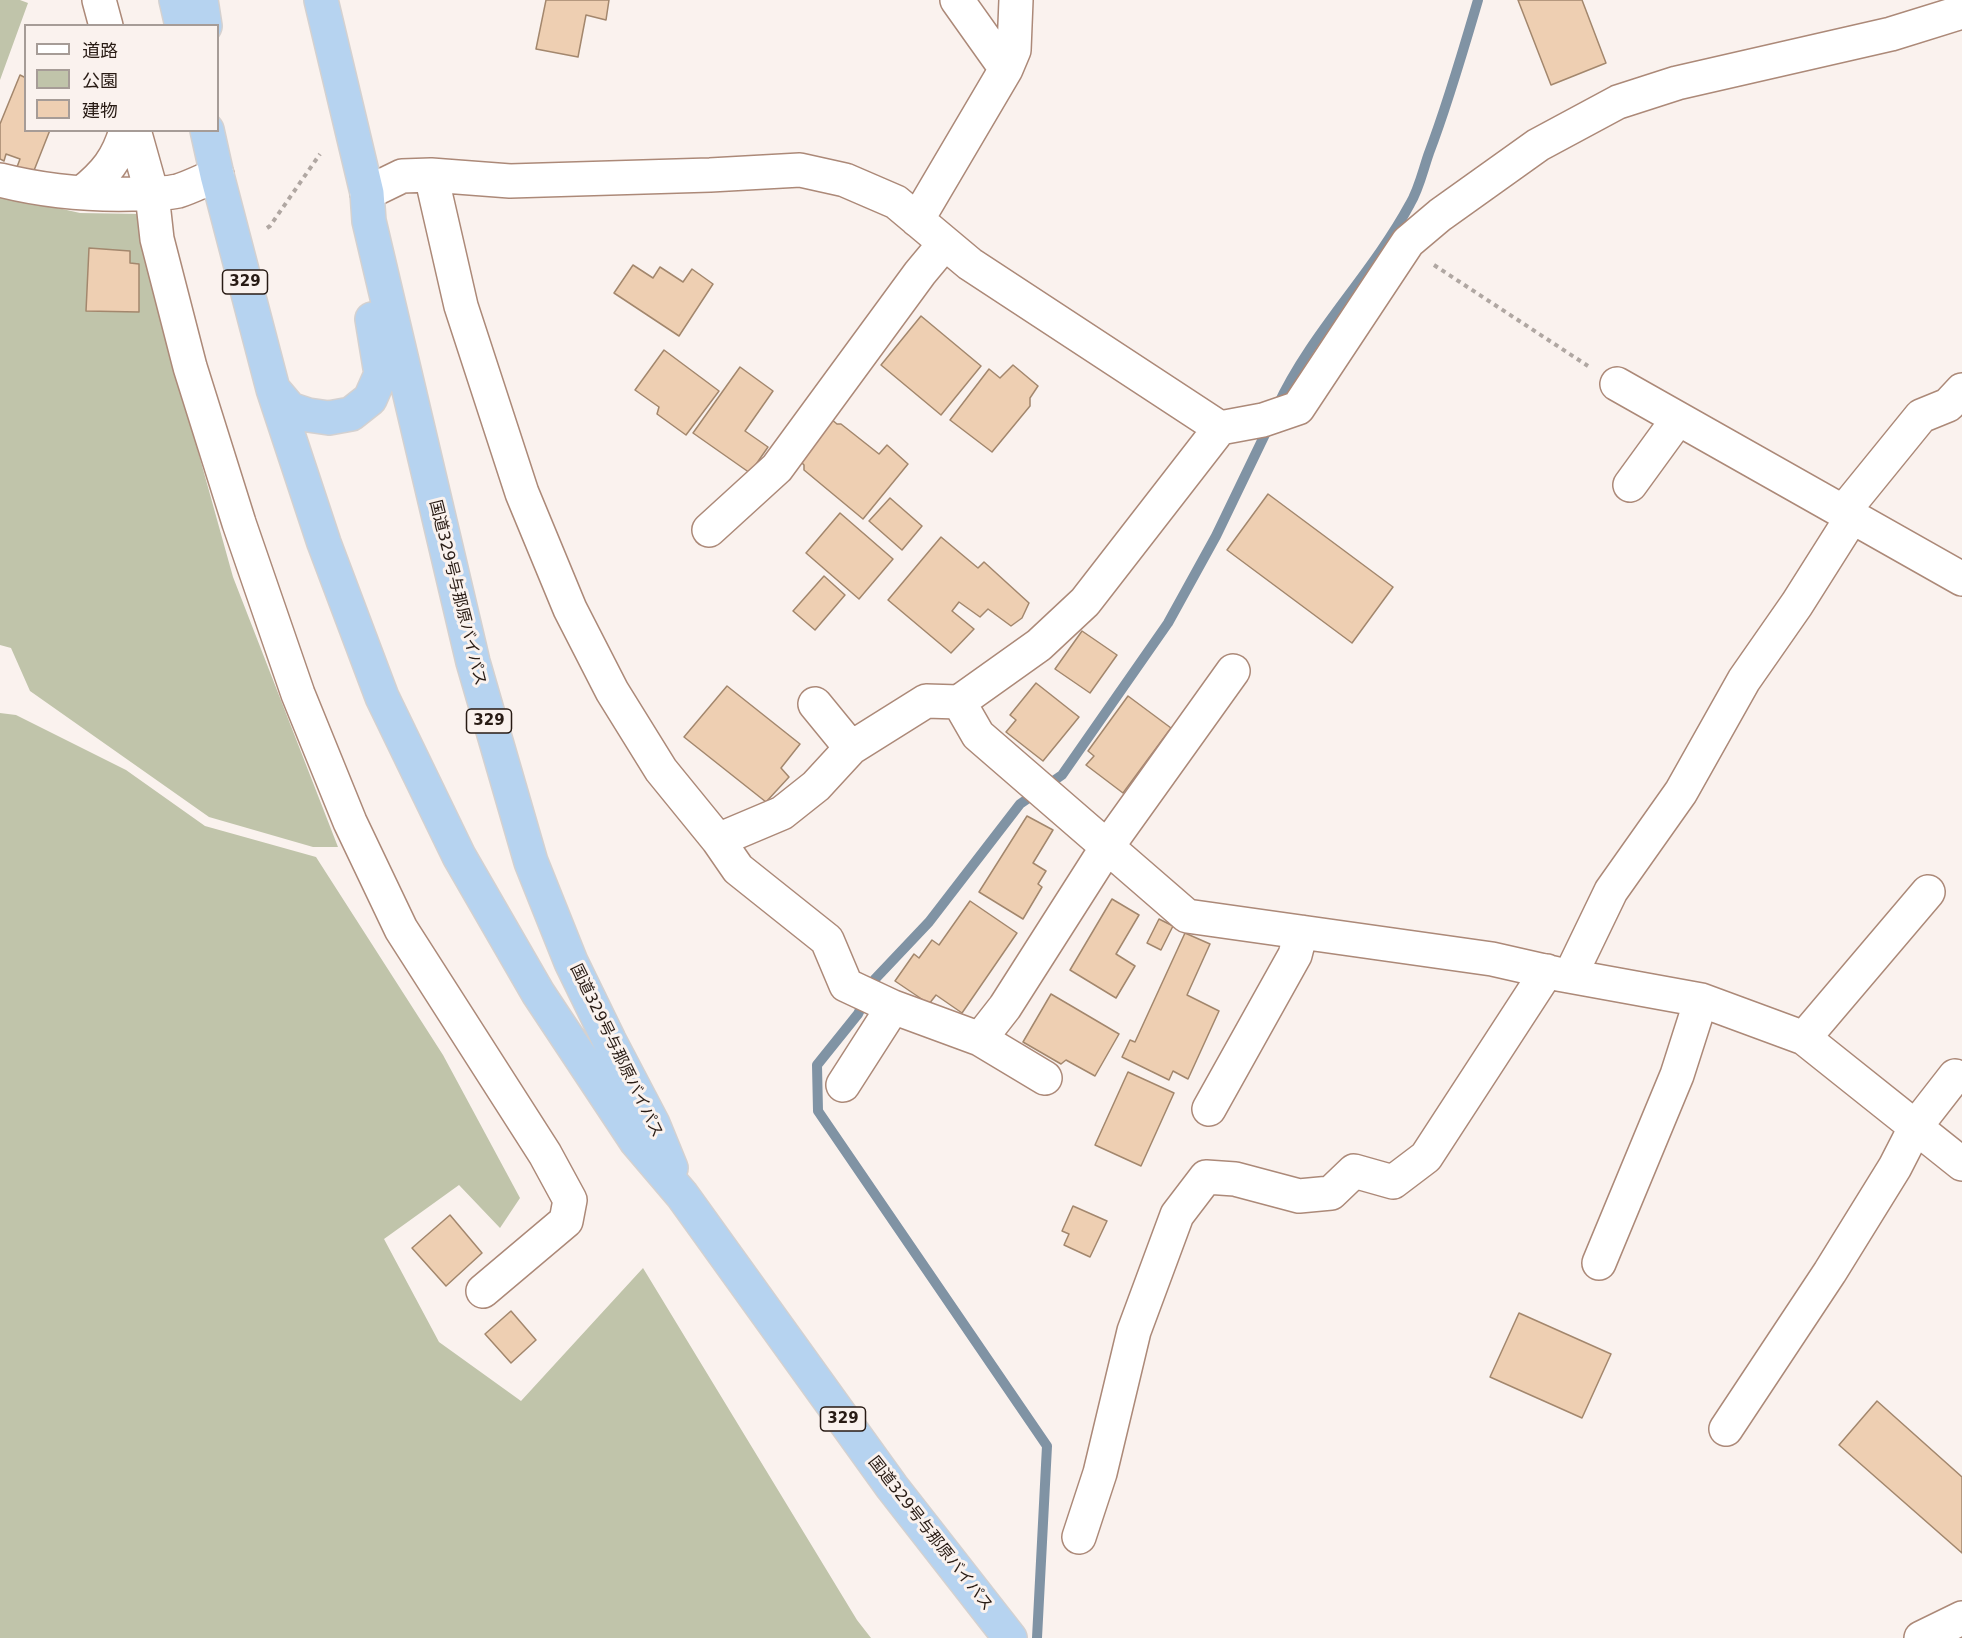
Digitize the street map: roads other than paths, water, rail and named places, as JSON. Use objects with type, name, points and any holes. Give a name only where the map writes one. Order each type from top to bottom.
[{"type":"highway","points":[[176,0],[182,24]]},
{"type":"highway","points":[[201,0],[205,24]]},
{"type":"highway","name":"国道329号与那原バイパス","points":[[321,0],[472,662],[531,862],[572,962],[653,1124],[682,1195]]},
{"type":"highway","name":"国道329号与那原バイパス","points":[[207,132],[273,388],[324,543],[382,697],[459,856],[538,993],[636,1141],[682,1195],[892,1487],[1010,1638]]},
{"type":"highway","points":[[273,388],[290,409],[329,418],[351,414],[370,399],[381,374],[369,297],[368,207]]},
{"type":"street","points":[[99,0],[105,24]]},
{"type":"street","points":[[957,0],[1006,69]]},
{"type":"street","points":[[917,220],[1006,69],[1014,50],[1016,0]]},
{"type":"street","points":[[718,840],[782,813],[816,786],[851,748],[926,701],[959,702],[1039,645],[1085,602],[1220,428],[1263,420],[1298,408],[1405,246],[1440,215],[1538,145],[1618,102],[1677,83],[1891,34],[1962,12]]},
{"type":"street","points":[[83,192],[103,176],[115,157],[125,132]]},
{"type":"street","points":[[136,132],[152,194],[157,239],[190,367],[298,694],[350,822],[401,929],[545,1154],[570,1200],[566,1221],[483,1291]]},
{"type":"street","points":[[368,207],[402,176],[431,175],[510,181],[800,170],[845,180],[896,202],[970,264],[1220,428]]},
{"type":"street","points":[[431,175],[461,306],[522,493],[570,609],[612,691],[661,770],[718,840],[738,869],[827,940],[846,985],[893,1007],[980,1039],[1045,1078]]},
{"type":"street","points":[[0,180],[24,186],[113,195],[178,191],[217,176]]},
{"type":"street","points":[[709,530],[777,468],[920,273],[945,243]]},
{"type":"street","points":[[1617,384],[1962,579]]},
{"type":"street","points":[[1079,1537],[1101,1473],[1134,1331],[1177,1215],[1206,1177],[1235,1179],[1299,1196],[1331,1193],[1354,1171],[1393,1182],[1426,1157],[1558,973],[1611,891],[1681,792],[1744,680],[1797,604],[1848,514],[1921,416],[1948,405],[1962,390]]},
{"type":"street","points":[[1630,485],[1677,418]]},
{"type":"street","points":[[980,1039],[1005,1007],[1107,847],[1233,671]]},
{"type":"street","points":[[959,702],[978,735],[1187,915],[1492,959],[1701,1000],[1804,1038],[1962,1164]]},
{"type":"street","points":[[815,704],[851,748]]},
{"type":"street","points":[[1804,1038],[1928,892]]},
{"type":"street","points":[[1209,1109],[1295,955],[1301,932]]},
{"type":"street","points":[[1599,1263],[1677,1075],[1701,1000]]},
{"type":"street","points":[[843,1085],[893,1007]]},
{"type":"street","points":[[1726,1429],[1830,1272],[1895,1167],[1916,1126],[1955,1076]]},
{"type":"street","points":[[1921,1638],[1962,1618]]},
{"type":"waterway","points":[[1277,407],[1307,354],[1378,256],[1413,198],[1449,96],[1478,0]]},
{"type":"waterway","points":[[1037,1638],[1047,1446],[818,1111],[817,1065],[858,1014],[875,979],[929,922],[1020,804],[1062,775],[1168,623],[1216,536],[1270,424]]}]
